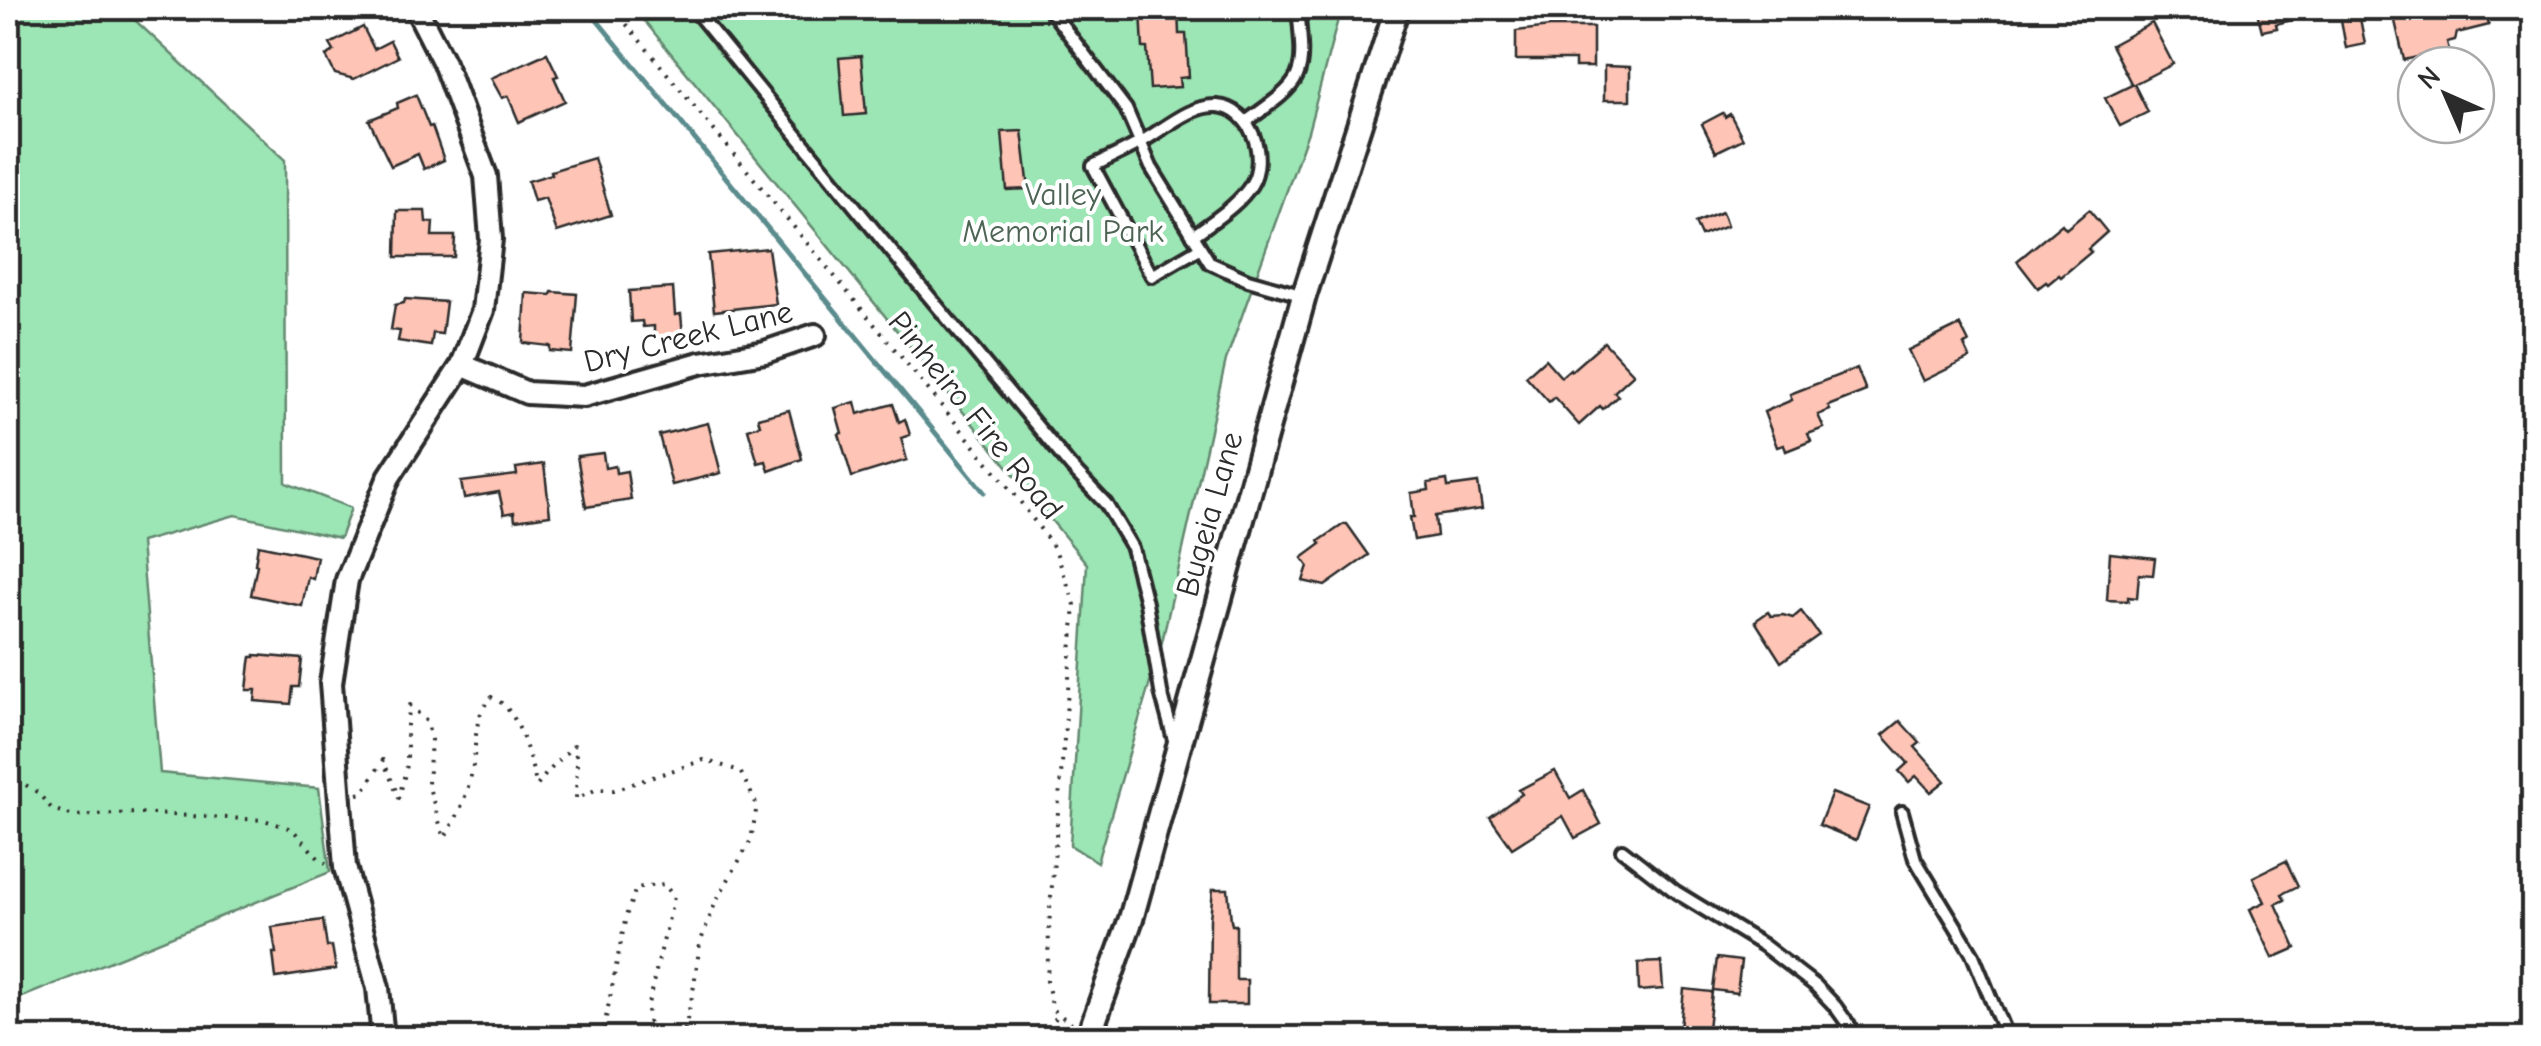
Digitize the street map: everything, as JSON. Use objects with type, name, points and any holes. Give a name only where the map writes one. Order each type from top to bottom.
[{"type":"street","points":[[382,1038],[378,988],[345,868],[330,683],[347,580],[390,476],[462,365],[482,310],[491,239],[486,176],[444,62],[416,8]]},
{"type":"street","name":"Bugeia Lane","points":[[1094,1038],[1131,919],[1304,296],[1397,8]]},
{"type":"street","name":"Dry Creek Lane","points":[[462,365],[527,393],[584,396],[700,363],[765,352],[814,335]]},
{"type":"lane","points":[[693,8],[1071,467],[1106,504],[1132,548],[1177,751]]},
{"type":"lane","points":[[1072,8],[1052,11],[1126,108],[1152,168],[1210,263],[1248,280],[1304,296]]},
{"type":"lane","points":[[1247,121],[1289,90],[1302,68],[1298,8]]},
{"type":"lane","points":[[1193,236],[1253,182],[1258,156],[1247,121],[1217,106],[1188,112],[1140,143],[1093,166],[1152,276],[1200,248]]},
{"type":"lane","points":[[1902,812],[1915,860],[1972,953],[2008,1038]]},
{"type":"lane","points":[[1622,850],[1676,892],[1762,944],[1816,986],[1858,1038]]},
{"type":"path","name":"Pinheiro Fire Road","points":[[613,8],[1016,496],[1055,549],[1076,605],[1049,927],[1047,982],[1053,1010],[1058,1014]]},
{"type":"path","points":[[339,796],[362,793],[383,760],[400,798],[408,765],[410,705],[427,722],[431,740],[428,784],[444,838],[457,820],[473,767],[476,729],[482,708],[491,697],[510,710],[537,786],[574,745],[578,761],[576,799],[597,789],[614,790],[704,760],[740,771],[757,805],[752,840],[716,901],[700,942],[684,1038]]},
{"type":"path","points":[[8,774],[36,792],[52,809],[74,816],[136,812],[264,820],[292,829],[322,862],[345,868]]},
{"type":"path","points":[[602,1038],[626,916],[636,888],[664,884],[674,896],[647,1008],[650,1038]]},
{"type":"path","points":[[1044,1038],[1058,1014],[1094,1038]]},
{"type":"green space","points":[[8,8],[122,8],[285,160],[286,483],[351,508],[340,538],[235,515],[141,542],[160,773],[319,788],[330,872],[8,1003]]},
{"type":"green space","name":"Valley Memorial Park","points":[[634,8],[1341,8],[1308,132],[1226,360],[1162,642],[1097,862],[1070,845],[1087,564]]},
{"type":"building","points":[[1178,8],[1179,34],[1186,34],[1189,77],[1179,78],[1180,87],[1150,89],[1141,11]]},
{"type":"building","points":[[2256,8],[2318,8],[2319,13],[2262,31]]},
{"type":"building","points":[[2339,8],[2358,8],[2365,44],[2346,48]]},
{"type":"building","points":[[2392,8],[2485,8],[2489,25],[2457,33],[2448,45],[2401,45]]},
{"type":"building","points":[[2152,23],[2173,64],[2134,84],[2148,112],[2120,126],[2105,98],[2132,85],[2111,45]]},
{"type":"building","points":[[363,27],[374,49],[390,41],[398,57],[354,79],[335,74],[326,56],[334,51],[330,44]]},
{"type":"building","points":[[1593,27],[1593,67],[1575,67],[1575,60],[1516,60],[1516,31]]},
{"type":"building","points":[[547,53],[565,101],[519,122],[508,96],[502,98],[491,78]]},
{"type":"building","points":[[861,56],[866,114],[844,116],[839,58]]},
{"type":"building","points":[[1604,66],[1630,67],[1630,100],[1604,100]]},
{"type":"building","points":[[416,95],[444,160],[424,169],[418,154],[391,166],[369,120],[398,108],[397,103]]},
{"type":"building","points":[[1723,113],[1725,117],[1730,114],[1743,139],[1716,152],[1702,124]]},
{"type":"building","points":[[1022,131],[1029,189],[1007,190],[1002,132]]},
{"type":"building","points":[[594,158],[611,215],[557,232],[545,198],[534,201],[528,181]]},
{"type":"building","points":[[2089,210],[2107,232],[2088,249],[2091,252],[2061,277],[2038,288],[2017,261],[2062,224],[2066,229]]},
{"type":"building","points":[[397,211],[425,211],[426,222],[433,222],[432,236],[455,236],[454,257],[396,257]]},
{"type":"building","points":[[1722,212],[1727,226],[1701,236],[1695,223]]},
{"type":"building","points":[[768,248],[776,304],[714,311],[708,254]]},
{"type":"building","points":[[673,288],[675,315],[681,314],[683,336],[654,339],[654,326],[631,322],[629,291]]},
{"type":"building","points":[[526,293],[577,294],[572,353],[523,343]]},
{"type":"building","points":[[405,299],[446,302],[442,334],[433,333],[431,346],[398,341],[400,331],[391,330],[395,305]]},
{"type":"building","points":[[1960,325],[1969,343],[1964,345],[1970,358],[1923,381],[1908,350]]},
{"type":"building","points":[[1604,342],[1634,374],[1614,392],[1618,396],[1579,425],[1554,397],[1549,402],[1526,376],[1545,359],[1561,377]]},
{"type":"building","points":[[1857,368],[1866,391],[1828,406],[1830,410],[1818,415],[1824,428],[1808,434],[1811,441],[1786,451],[1784,445],[1777,447],[1764,412],[1792,400],[1790,394]]},
{"type":"building","points":[[855,402],[858,414],[893,404],[899,422],[905,419],[910,435],[901,438],[907,460],[852,477],[835,408]]},
{"type":"building","points":[[789,410],[802,459],[769,471],[766,461],[758,463],[748,429],[760,425],[758,418]]},
{"type":"building","points":[[708,423],[721,473],[672,485],[659,435]]},
{"type":"building","points":[[603,453],[605,468],[615,466],[616,473],[627,471],[631,500],[586,507],[577,456]]},
{"type":"building","points":[[544,464],[550,515],[515,520],[514,512],[504,514],[499,492],[464,498],[461,482],[517,475],[516,468]]},
{"type":"building","points":[[1447,480],[1448,487],[1478,483],[1482,509],[1435,516],[1437,536],[1414,540],[1411,493],[1429,490],[1428,483]]},
{"type":"building","points":[[1344,524],[1369,555],[1325,586],[1303,581],[1308,566],[1302,558]]},
{"type":"building","points":[[258,545],[317,557],[302,606],[251,595]]},
{"type":"building","points":[[2110,553],[2155,558],[2153,575],[2139,574],[2137,598],[2107,600]]},
{"type":"building","points":[[1801,611],[1819,635],[1781,662],[1755,621],[1768,612],[1771,616],[1793,618]]},
{"type":"building","points":[[251,657],[302,659],[299,687],[293,687],[291,704],[255,701],[256,690],[247,690]]},
{"type":"building","points":[[1900,721],[1920,743],[1915,747],[1945,781],[1931,792],[1916,776],[1909,782],[1899,771],[1908,763],[1883,735]]},
{"type":"building","points":[[1555,771],[1570,798],[1583,790],[1601,824],[1575,838],[1563,816],[1512,848],[1490,817],[1522,794],[1519,790]]},
{"type":"building","points":[[1832,793],[1869,807],[1856,840],[1819,825]]},
{"type":"building","points":[[2286,861],[2298,886],[2282,894],[2285,900],[2276,904],[2296,948],[2273,958],[2250,909],[2265,902],[2253,877]]},
{"type":"building","points":[[1213,889],[1228,889],[1232,925],[1236,925],[1236,980],[1247,980],[1247,1004],[1209,1004]]},
{"type":"building","points":[[323,920],[327,947],[332,946],[336,969],[276,978],[272,927]]},
{"type":"building","points":[[1717,958],[1741,961],[1737,993],[1713,990]]},
{"type":"building","points":[[1661,962],[1663,989],[1639,991],[1638,963]]},
{"type":"building","points":[[1684,989],[1712,992],[1707,1038],[1679,1038]]},
{"type":"waterway","points":[[587,8],[984,492]]}]
